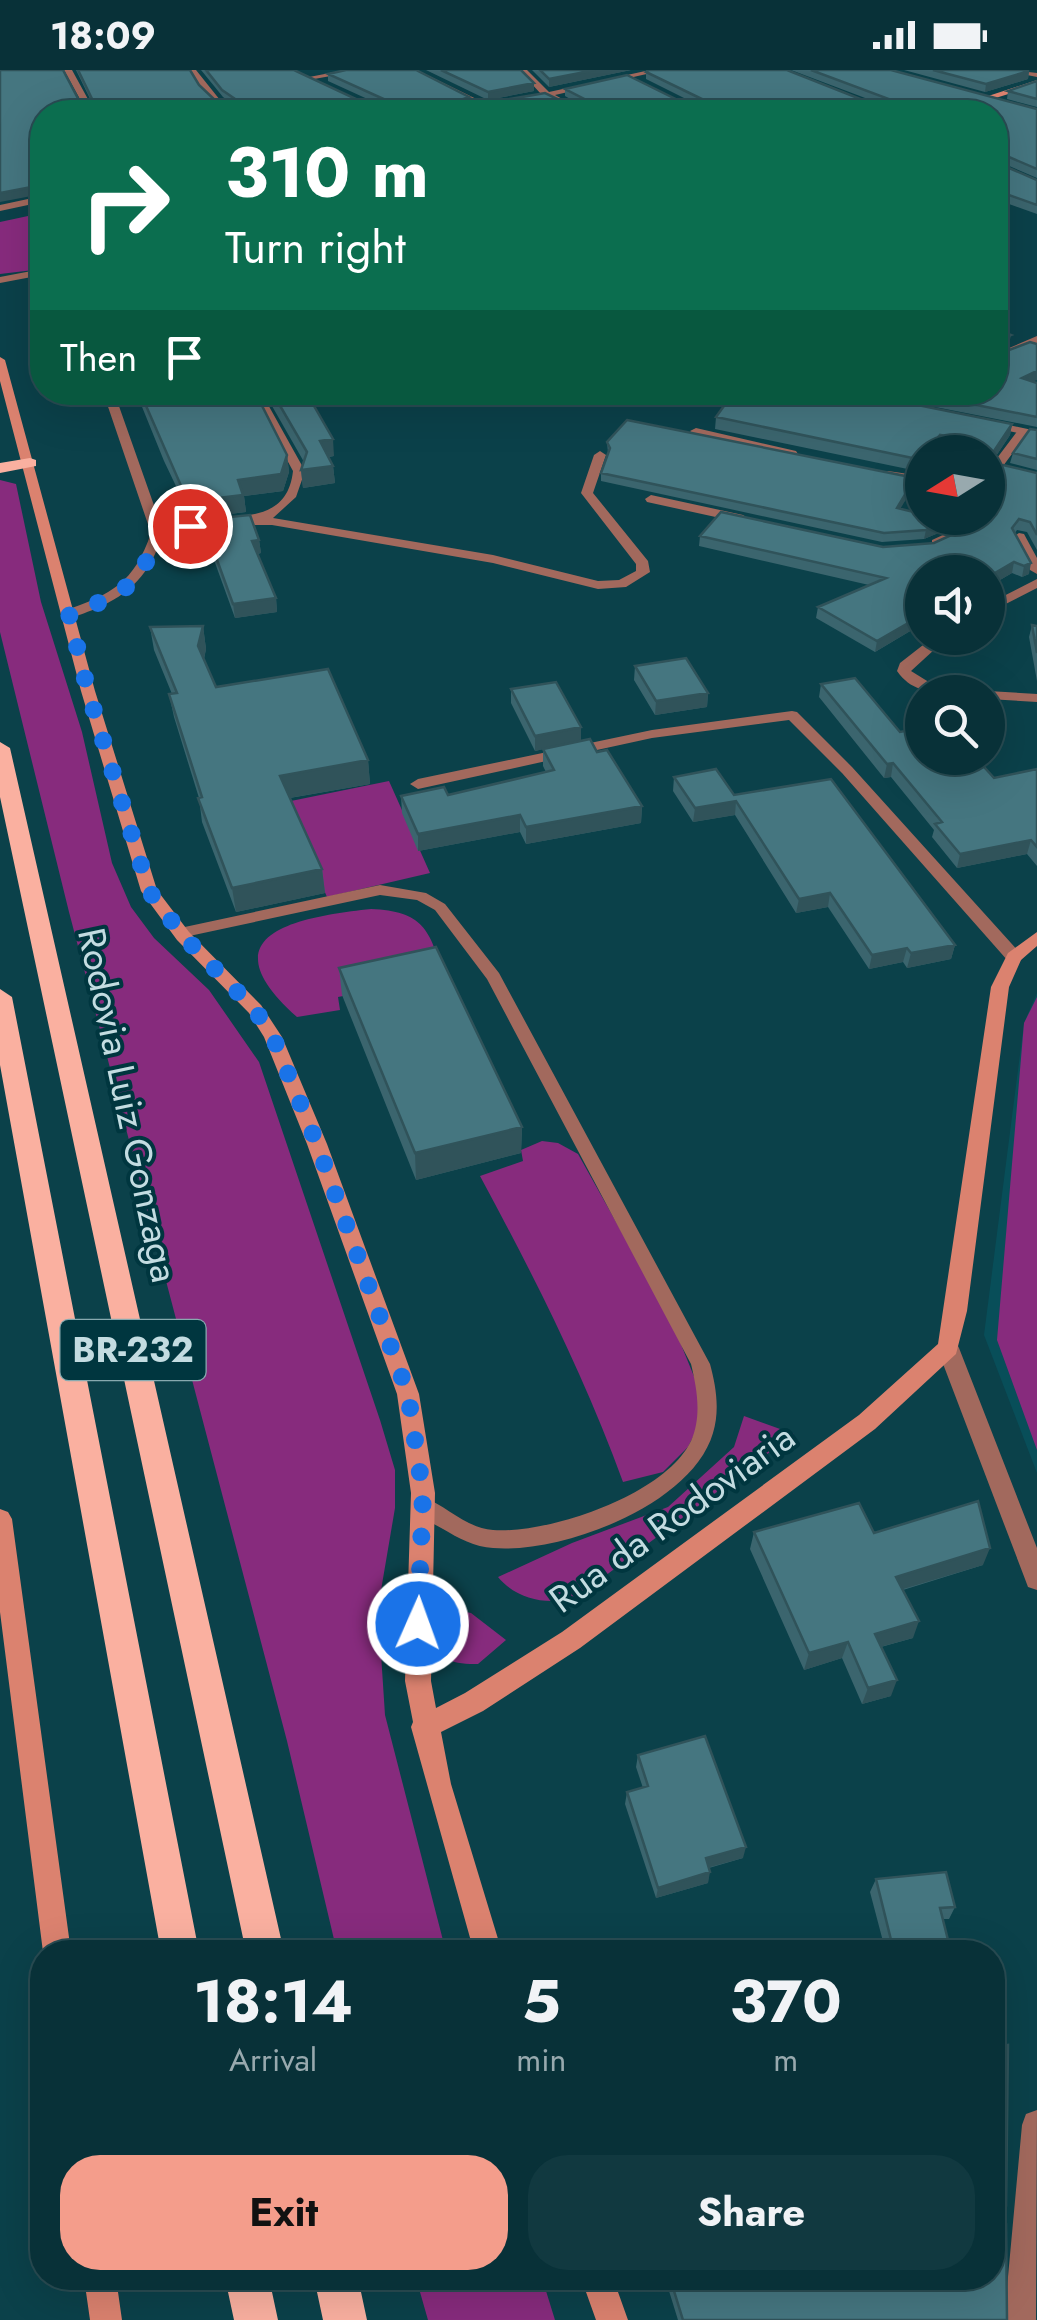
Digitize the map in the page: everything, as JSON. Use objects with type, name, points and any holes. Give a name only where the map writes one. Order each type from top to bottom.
[{"type":"highway","points":[[0,468],[30,463]]},
{"type":"highway","name":"Rodovia Luiz Gonzaga","points":[[0,748],[262,1940]]},
{"type":"highway","name":"BR-232","points":[[0,997],[178,1940]]},
{"type":"highway","points":[[250,2290],[256,2320]]},
{"type":"highway","points":[[339,2290],[345,2320]]},
{"type":"main road","points":[[966,94],[983,100],[1037,78]]},
{"type":"main road","points":[[0,360],[134,849],[149,891],[180,933],[244,996],[273,1037],[317,1144],[408,1394],[424,1506],[418,1681],[424,1726],[464,1882],[484,1940]]},
{"type":"main road","points":[[948,1348],[1000,987],[1014,958],[1037,937]]},
{"type":"main road","name":"Rua da Rodoviaria","points":[[424,1726],[474,1702],[570,1640],[867,1422],[948,1348]]},
{"type":"main road","points":[[0,1519],[55,1940]]},
{"type":"main road","points":[[102,2290],[106,2320]]},
{"type":"main road","points":[[602,2290],[612,2320]]},
{"type":"street","points":[[68,70],[84,100]]},
{"type":"street","points":[[192,70],[215,100]]},
{"type":"street","points":[[288,70],[317,85]]},
{"type":"street","points":[[303,79],[360,70]]},
{"type":"street","points":[[411,70],[473,100]]},
{"type":"street","points":[[523,70],[546,94],[558,100]]},
{"type":"street","points":[[519,100],[660,70]]},
{"type":"street","points":[[1016,70],[1037,78]]},
{"type":"street","points":[[628,77],[642,84]]},
{"type":"street","points":[[0,208],[30,202]]},
{"type":"street","points":[[0,280],[30,274]]},
{"type":"street","points":[[1008,352],[1037,339]]},
{"type":"street","points":[[69,614],[111,599],[135,581],[149,562],[157,533],[113,405]]},
{"type":"street","points":[[261,405],[299,471],[299,485],[293,496],[261,520]]},
{"type":"street","points":[[896,405],[920,410]]},
{"type":"street","points":[[976,421],[1030,432]]},
{"type":"street","points":[[696,431],[799,456]]},
{"type":"street","points":[[1005,460],[1030,432]]},
{"type":"street","points":[[157,533],[230,520],[261,520],[488,554],[580,583],[610,586],[635,579],[643,572],[643,564],[587,493],[600,455]]},
{"type":"street","points":[[1005,469],[1018,472]]},
{"type":"street","points":[[880,474],[905,478]]},
{"type":"street","points":[[651,498],[766,524]]},
{"type":"street","points":[[927,547],[953,535]]},
{"type":"street","points":[[1019,537],[1037,570]]},
{"type":"street","points":[[1005,601],[1037,583]]},
{"type":"street","points":[[907,675],[905,666],[919,655]]},
{"type":"street","points":[[1005,696],[1037,698]]},
{"type":"street","points":[[418,784],[652,734],[792,715],[847,770],[1014,958]]},
{"type":"street","points":[[948,1348],[1037,1579]]},
{"type":"street","points":[[1020,2320],[1034,2223],[1037,2124]]},
{"type":"lane","points":[[180,933],[380,890],[420,896],[440,907],[494,977],[700,1364],[709,1402],[705,1429],[694,1454],[667,1481],[624,1506],[561,1531],[521,1540],[470,1534],[424,1506]]},
{"type":"shaded area","points":[[30,216],[30,270],[0,274],[0,222]]},
{"type":"shaded area","points":[[0,480],[16,484],[41,602],[82,732],[112,863],[131,907],[154,938],[209,990],[259,1062],[380,1420],[395,1470],[395,1508],[378,1608],[385,1715],[443,1940],[334,1940],[287,1741],[69,912],[0,632]]},
{"type":"shaded area","points":[[389,781],[430,873],[327,897],[286,802]]},
{"type":"shaded area","points":[[371,909],[402,914],[422,926],[434,946],[443,977],[338,997],[340,1010],[297,1017],[270,989],[259,966],[260,948],[271,935],[291,925]]},
{"type":"shaded area","points":[[1037,993],[1037,1473],[984,1335],[1024,1023]]},
{"type":"shaded area","points":[[1037,997],[1037,1450],[997,1340],[1024,1023]]},
{"type":"shaded area","points":[[542,1141],[558,1143],[578,1154],[671,1320],[702,1396],[700,1423],[688,1447],[663,1472],[623,1482],[557,1326],[480,1176],[523,1161],[521,1150]]},
{"type":"shaded area","points":[[744,1416],[794,1434],[577,1597],[556,1601],[534,1599],[514,1591],[498,1577],[572,1543],[668,1507],[734,1447]]},
{"type":"shaded area","points":[[450,1609],[471,1613],[506,1640],[478,1664],[444,1657],[437,1642]]},
{"type":"shaded area","points":[[419,2290],[546,2290],[555,2320],[428,2320]]},
{"type":"building","points":[[0,70],[63,70],[79,100],[30,100],[30,187],[0,193]]},
{"type":"building","points":[[78,70],[190,70],[215,100],[93,100]]},
{"type":"building","points":[[206,70],[294,70],[358,100],[237,100],[222,90]]},
{"type":"building","points":[[346,70],[416,70],[469,97],[386,100],[328,74]]},
{"type":"building","points":[[441,70],[521,70],[534,83],[488,92]]},
{"type":"building","points":[[540,70],[595,70],[549,79]]},
{"type":"building","points":[[649,70],[787,70],[863,100],[704,100],[646,72]]},
{"type":"building","points":[[811,70],[891,70],[1003,100],[892,100]]},
{"type":"building","points":[[933,70],[1024,70],[1029,71],[986,84]]},
{"type":"building","points":[[627,75],[678,100],[586,100],[565,89]]},
{"type":"building","points":[[1037,81],[1037,99],[1008,91]]},
{"type":"building","points":[[545,93],[559,100],[504,100]]},
{"type":"building","points":[[1008,101],[1037,109],[1037,169],[1008,157]]},
{"type":"building","points":[[1008,168],[1037,180],[1037,205],[1008,195]]},
{"type":"building","points":[[1030,342],[1037,344],[1037,371],[1022,378],[1037,383],[1037,417],[976,405],[1008,405],[1008,350]]},
{"type":"building","points":[[146,405],[262,405],[287,455],[281,474],[238,480],[243,495],[193,501],[189,487],[182,488]]},
{"type":"building","points":[[280,405],[313,405],[333,439],[320,441],[333,466],[301,470],[307,452]]},
{"type":"building","points":[[725,405],[918,405],[1012,424],[1005,435],[905,435],[905,456],[716,417]]},
{"type":"building","points":[[627,420],[905,476],[905,495],[897,508],[905,510],[905,532],[884,533],[601,473],[610,448],[607,442]]},
{"type":"building","points":[[1030,429],[1037,430],[1037,459],[1013,453]]},
{"type":"building","points":[[1005,465],[1037,473],[1037,535],[1030,522],[1019,519],[1012,528],[1031,563],[1024,566],[1014,562],[1005,567],[1005,555],[905,555],[905,625],[877,641],[818,607],[886,578],[700,536],[721,512],[883,547],[934,543],[952,535],[1005,535]]},
{"type":"building","points":[[250,515],[259,540],[252,541],[276,598],[233,604],[199,520]]},
{"type":"building","points":[[1032,625],[1037,626],[1037,653]]},
{"type":"building","points":[[203,626],[198,646],[216,687],[328,669],[368,760],[280,776],[322,869],[232,888],[198,798],[202,797],[169,694],[177,693],[150,627]]},
{"type":"building","points":[[686,658],[708,693],[656,701],[635,666]]},
{"type":"building","points":[[855,678],[900,732],[905,731],[905,775],[994,778],[1037,769],[1037,847],[1031,840],[960,854],[935,824],[942,822],[893,763],[887,764],[821,684]]},
{"type":"building","points":[[556,682],[581,727],[535,736],[511,689]]},
{"type":"building","points":[[590,739],[597,752],[607,750],[642,806],[526,827],[520,815],[418,834],[401,796],[444,787],[448,795],[554,770],[543,749]]},
{"type":"building","points":[[716,769],[734,795],[831,779],[955,945],[872,955],[830,893],[799,899],[736,801],[695,808],[674,777]]},
{"type":"building","points":[[436,947],[522,1127],[415,1153],[339,968]]},
{"type":"building","points":[[978,1501],[990,1548],[896,1577],[919,1621],[875,1634],[897,1680],[868,1688],[848,1642],[809,1653],[754,1532],[859,1503],[874,1533]]},
{"type":"building","points":[[705,1736],[746,1847],[706,1858],[710,1872],[658,1888],[627,1792],[648,1786],[638,1755]]},
{"type":"building","points":[[946,1872],[955,1907],[940,1908],[948,1940],[891,1940],[876,1879]]},
{"type":"building","points":[[1005,2045],[1008,2045],[1005,2209]]},
{"type":"building","points":[[1006,2224],[1007,2320],[683,2320],[674,2290],[1005,2290]]},
{"type":"route","points":[[190,526],[157,533],[149,562],[135,581],[111,599],[69,614],[88,691],[149,891],[183,936],[255,1010],[273,1037],[317,1144],[408,1394],[423,1493],[418,1624]]}]
